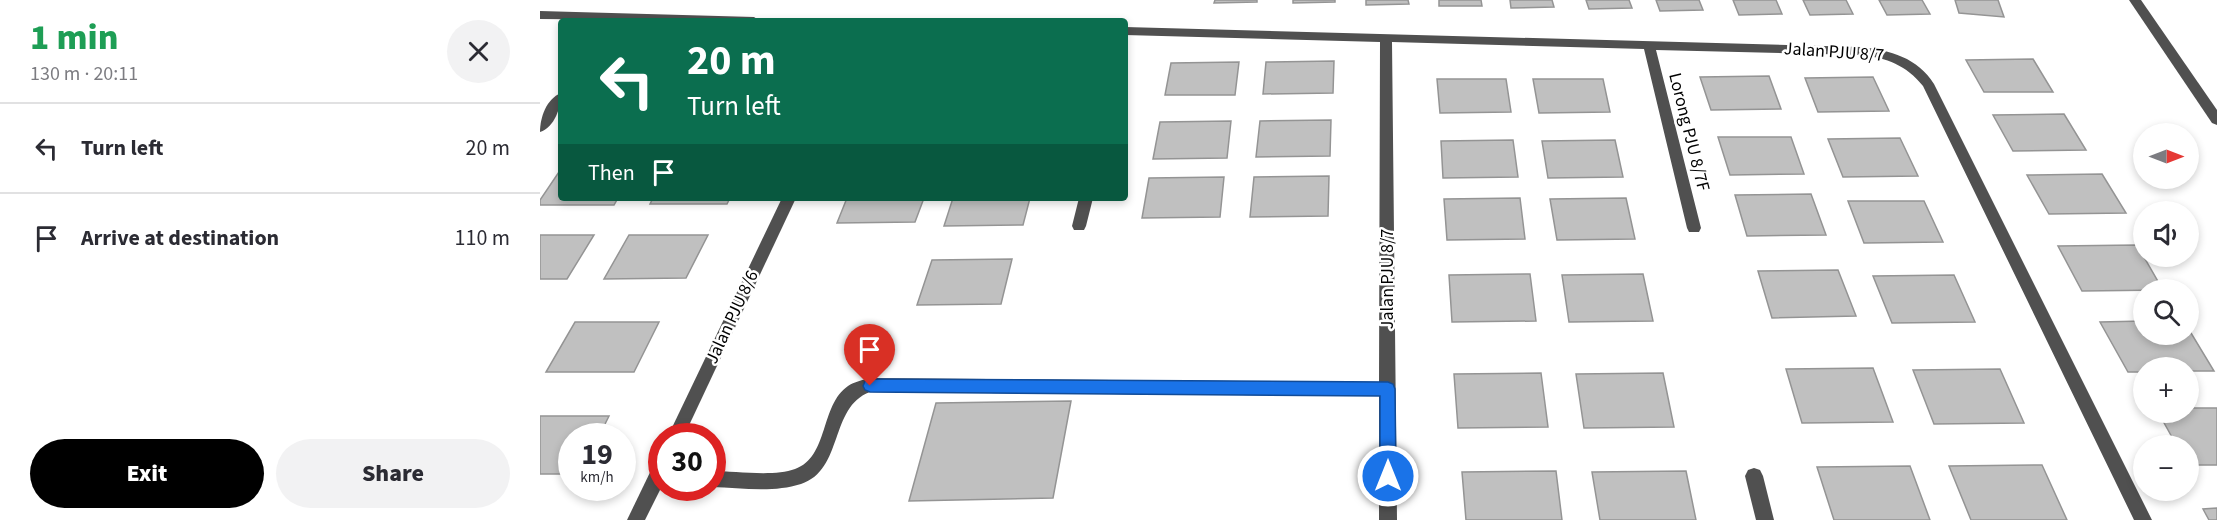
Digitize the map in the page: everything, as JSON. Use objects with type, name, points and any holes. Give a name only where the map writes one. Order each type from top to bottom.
[{"type":"street","points":[[2135,0],[2217,120]]},
{"type":"street","points":[[540,15],[598,18]]},
{"type":"street","name":"Jalan PJU 8/7","points":[[1128,35],[1386,38],[1880,52],[1901,59],[1918,69],[1938,105],[2143,520]]},
{"type":"street","name":"Jalan PJU 8/7","points":[[1386,38],[1388,520]]},
{"type":"street","name":"Lorong PJU 8/7F","points":[[1649,45],[1694,228]]},
{"type":"street","points":[[540,127],[558,102]]},
{"type":"street","name":"Jalan PJU 8/6","points":[[682,423],[788,201]]},
{"type":"street","points":[[1079,226],[1085,201]]},
{"type":"street","points":[[726,479],[789,478],[799,477],[808,471],[821,455],[844,398],[861,387],[1388,389]]},
{"type":"street","points":[[1754,476],[1765,520]]},
{"type":"street","points":[[636,520],[648,497]]},
{"type":"building","points":[[1215,0],[1257,0],[1257,2],[1214,3]]},
{"type":"building","points":[[1293,0],[1335,0],[1335,2],[1293,3]]},
{"type":"building","points":[[1366,0],[1408,0],[1409,4],[1366,5]]},
{"type":"building","points":[[1439,0],[1481,0],[1482,6],[1439,6]]},
{"type":"building","points":[[1510,0],[1552,0],[1554,7],[1511,8]]},
{"type":"building","points":[[1586,0],[1629,0],[1632,8],[1589,9]]},
{"type":"building","points":[[1656,0],[1699,0],[1703,10],[1660,11]]},
{"type":"building","points":[[1733,0],[1776,0],[1782,14],[1739,15]]},
{"type":"building","points":[[1803,0],[1846,0],[1853,14],[1810,15]]},
{"type":"building","points":[[1879,0],[1922,0],[1930,14],[1887,15]]},
{"type":"building","points":[[1955,0],[1998,0],[2004,17],[1959,13]]},
{"type":"building","points":[[2033,59],[2053,92],[1984,92],[1966,60]]},
{"type":"building","points":[[1334,61],[1333,93],[1263,94],[1266,62]]},
{"type":"building","points":[[1239,62],[1235,95],[1165,95],[1171,63]]},
{"type":"building","points":[[1769,76],[1781,109],[1711,110],[1700,77]]},
{"type":"building","points":[[1873,77],[1889,111],[1818,112],[1805,78]]},
{"type":"building","points":[[1437,79],[1506,79],[1511,112],[1440,113]]},
{"type":"building","points":[[1533,79],[1603,79],[1610,112],[1539,113]]},
{"type":"building","points":[[2064,114],[2086,150],[2013,151],[1993,115]]},
{"type":"building","points":[[1331,120],[1330,156],[1256,157],[1260,121]]},
{"type":"building","points":[[1231,121],[1227,158],[1153,159],[1160,122]]},
{"type":"building","points":[[1718,137],[1791,137],[1804,174],[1730,175]]},
{"type":"building","points":[[1900,138],[1918,176],[1843,177],[1828,139]]},
{"type":"building","points":[[1513,140],[1518,177],[1443,178],[1441,141]]},
{"type":"building","points":[[1615,140],[1623,177],[1548,178],[1542,141]]},
{"type":"building","points":[[558,173],[558,201],[616,201],[614,205],[540,205],[540,200]]},
{"type":"building","points":[[2102,174],[2126,213],[2049,214],[2027,175]]},
{"type":"building","points":[[1329,176],[1328,216],[1250,217],[1254,177]]},
{"type":"building","points":[[1224,177],[1220,217],[1142,218],[1149,178]]},
{"type":"building","points":[[1811,194],[1826,235],[1747,236],[1735,195]]},
{"type":"building","points":[[1520,198],[1525,239],[1447,240],[1444,199]]},
{"type":"building","points":[[1626,198],[1635,239],[1557,240],[1550,199]]},
{"type":"building","points":[[652,201],[728,201],[727,204],[650,204]]},
{"type":"building","points":[[846,201],[923,201],[915,222],[837,223]]},
{"type":"building","points":[[952,201],[1029,201],[1023,225],[944,226]]},
{"type":"building","points":[[1848,201],[1924,201],[1943,242],[1864,243]]},
{"type":"building","points":[[540,235],[594,235],[567,279],[540,279]]},
{"type":"building","points":[[629,235],[708,235],[686,278],[604,279]]},
{"type":"building","points":[[2133,245],[2133,267],[2150,267],[2157,279],[2133,279],[2133,290],[2082,291],[2058,246]]},
{"type":"building","points":[[1012,259],[1001,304],[917,305],[932,260]]},
{"type":"building","points":[[1838,270],[1856,316],[1772,318],[1758,271]]},
{"type":"building","points":[[1530,274],[1536,321],[1452,322],[1449,275]]},
{"type":"building","points":[[1643,274],[1653,321],[1569,322],[1562,275]]},
{"type":"building","points":[[1954,275],[1975,322],[1892,323],[1873,276]]},
{"type":"building","points":[[2133,321],[2133,345],[2198,345],[2214,371],[2199,371],[2199,357],[2133,357],[2133,372],[2128,372],[2100,322]]},
{"type":"building","points":[[575,322],[659,322],[634,372],[546,372]]},
{"type":"building","points":[[1873,368],[1893,422],[1802,423],[1786,369]]},
{"type":"building","points":[[2000,369],[2024,423],[1934,424],[1913,370]]},
{"type":"building","points":[[1541,373],[1548,427],[1458,428],[1454,374]]},
{"type":"building","points":[[1663,373],[1674,427],[1584,428],[1576,374]]},
{"type":"building","points":[[1071,401],[1053,498],[909,501],[936,403]]},
{"type":"building","points":[[2199,408],[2217,408],[2217,465],[2199,465],[2199,435],[2171,435],[2164,423],[2199,423]]},
{"type":"building","points":[[540,416],[609,416],[606,423],[558,423],[558,474],[540,474]]},
{"type":"building","points":[[2042,465],[2067,520],[1971,520],[1949,466]]},
{"type":"building","points":[[1910,466],[1930,520],[1834,520],[1817,467]]},
{"type":"building","points":[[1556,471],[1562,520],[1466,520],[1462,472]]},
{"type":"building","points":[[1686,471],[1696,520],[1600,520],[1592,472]]},
{"type":"building","points":[[2217,508],[2217,520],[2209,520],[2203,509]]},
{"type":"route","points":[[870,386],[1388,389],[1388,476]]}]
